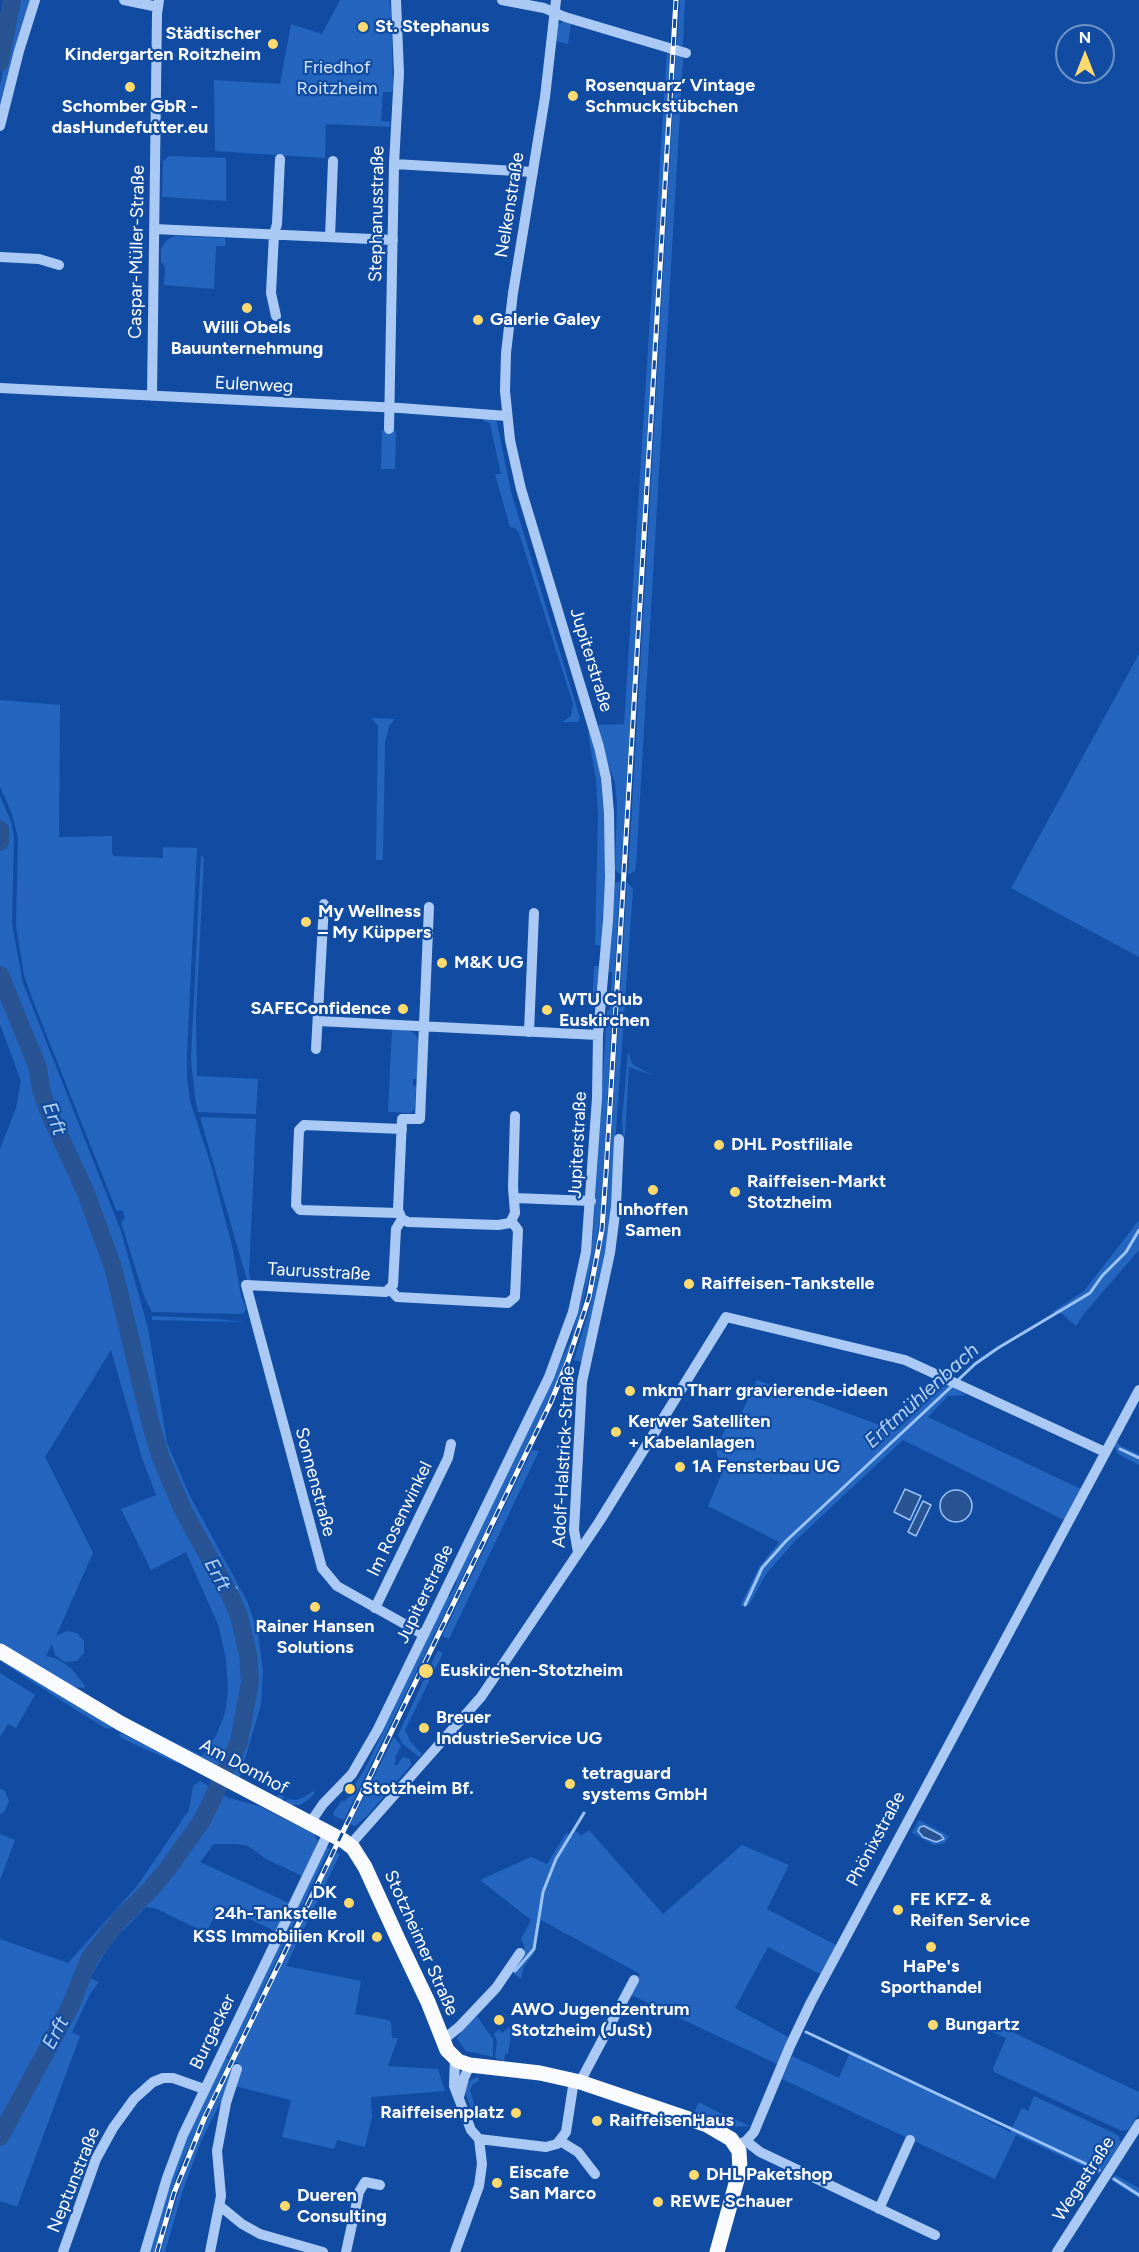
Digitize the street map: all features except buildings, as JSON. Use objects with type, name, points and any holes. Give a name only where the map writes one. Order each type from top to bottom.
[{"type":"main road","name":"Am Domhof","points":[[0,1652],[120,1723],[350,1845]]},
{"type":"main road","name":"Stotzheimer Straße","points":[[350,1845],[366,1867],[431,2007],[447,2050],[462,2062]]},
{"type":"main road","points":[[462,2062],[540,2073],[577,2081],[706,2125],[741,2143],[739,2176],[717,2252]]},
{"type":"street","points":[[0,126],[35,0]]},
{"type":"street","points":[[124,0],[159,4]]},
{"type":"street","name":"Stephanusstraße","points":[[389,429],[394,164],[399,73],[396,0]]},
{"type":"street","points":[[502,0],[544,8],[686,53]]},
{"type":"street","name":"Nelkenstraße","points":[[507,416],[505,383],[507,338],[545,97],[556,0]]},
{"type":"street","name":"Caspar-Müller-Straße","points":[[152,396],[159,4]]},
{"type":"street","points":[[276,316],[271,293],[280,159]]},
{"type":"street","points":[[330,237],[333,161]]},
{"type":"street","points":[[394,164],[533,172]]},
{"type":"street","points":[[154,229],[393,240]]},
{"type":"street","points":[[0,257],[39,259],[59,266]]},
{"type":"street","name":"Eulenweg","points":[[0,388],[507,416]]},
{"type":"street","name":"Jupiterstraße","points":[[310,1823],[319,1808],[360,1762],[378,1729],[558,1357],[581,1282],[591,1201],[598,1035],[610,877],[606,778],[593,726],[521,489],[507,416]]},
{"type":"street","points":[[316,1049],[324,904]]},
{"type":"street","points":[[429,908],[420,1119],[402,1119],[402,1130],[304,1125],[299,1130],[296,1205],[300,1210],[400,1216],[408,1221],[498,1225],[508,1225],[512,1221]]},
{"type":"street","points":[[529,1032],[534,913]]},
{"type":"street","points":[[318,1021],[598,1035]]},
{"type":"street","name":"Taurusstraße","points":[[390,1289],[397,1297],[508,1303],[515,1297],[518,1230],[512,1221],[515,1198],[513,1187],[515,1116]]},
{"type":"street","name":"Taurusstraße","points":[[246,1286],[386,1292],[393,1286],[396,1229],[400,1216],[402,1130]]},
{"type":"street","name":"Adolf-Halstrick-Straße","points":[[350,1845],[467,1714],[496,1675],[578,1552],[574,1530],[582,1382],[610,1252],[616,1206],[619,1139]]},
{"type":"street","points":[[515,1198],[591,1201]]},
{"type":"street","name":"Sonnenstraße","points":[[246,1286],[322,1568],[337,1586],[423,1635]]},
{"type":"street","points":[[578,1552],[726,1317],[891,1356],[950,1380],[1105,1452]]},
{"type":"street","name":"Phönixstraße","points":[[741,2143],[754,2132],[811,2002],[1139,1390]]},
{"type":"street","name":"Im Rosenwinkel","points":[[375,1608],[448,1458],[451,1444]]},
{"type":"street","name":"Burgacker","points":[[146,2252],[173,2160],[204,2089],[328,1833]]},
{"type":"street","points":[[443,2040],[459,2027],[496,1988],[520,1953]]},
{"type":"street","points":[[462,2062],[454,2086],[472,2134],[479,2139],[546,2147],[560,2141],[566,2132],[577,2081],[634,1980]]},
{"type":"street","points":[[459,2097],[464,2078],[462,2062]]},
{"type":"street","points":[[210,2252],[220,2206],[217,2151],[226,2103],[237,2069]]},
{"type":"street","name":"Neptunstraße","points":[[63,2252],[96,2159],[113,2128],[134,2099],[153,2082],[166,2077],[204,2089]]},
{"type":"street","name":"Wegastraße","points":[[1057,2252],[1139,2124]]},
{"type":"street","points":[[455,2252],[481,2179],[479,2139]]},
{"type":"street","points":[[879,2209],[910,2140]]},
{"type":"street","points":[[560,2141],[578,2152],[596,2174]]},
{"type":"street","points":[[741,2143],[935,2235]]},
{"type":"street","points":[[346,2252],[359,2192],[365,2182],[381,2185]]},
{"type":"street","points":[[220,2206],[242,2224],[260,2234],[323,2252]]},
{"type":"green space","points":[[16,0],[30,0],[0,109],[0,86]]},
{"type":"green space","name":"Friedhof Roitzheim","points":[[340,0],[389,0],[393,87],[392,92],[383,92],[381,121],[390,122],[390,127],[326,124],[325,158],[215,151],[214,80],[280,84],[291,24],[322,34]]},
{"type":"green space","points":[[680,0],[685,0],[683,45],[677,47]]},
{"type":"green space","points":[[564,22],[571,24],[568,44],[556,41],[558,24]]},
{"type":"green space","points":[[667,51],[671,52],[621,875],[615,870],[617,803],[615,783],[598,725],[624,724]]},
{"type":"green space","points":[[676,53],[683,59],[680,113],[636,866],[635,871],[628,875]]},
{"type":"green space","points":[[169,156],[226,158],[226,201],[162,197],[163,161]]},
{"type":"green space","points":[[175,236],[225,238],[226,246],[216,246],[214,289],[164,285],[165,266],[161,262],[161,249],[167,240]]},
{"type":"green space","points":[[483,418],[496,420],[497,423],[511,492],[580,718],[578,722],[562,722],[571,716],[573,704],[519,533],[515,528],[510,527],[495,474],[501,474],[490,424]]},
{"type":"green space","points":[[382,430],[396,431],[395,469],[381,469]]},
{"type":"green space","points":[[1139,654],[1139,957],[1011,888]]},
{"type":"green space","points":[[0,700],[60,705],[59,837],[112,836],[114,856],[163,858],[163,847],[197,848],[187,1078],[190,1101],[211,1165],[233,1250],[241,1296],[246,1309],[243,1314],[152,1312],[145,1299],[121,1222],[125,1219],[123,1211],[117,1212],[24,975],[16,926],[18,838],[11,811],[0,787]]},
{"type":"green space","points":[[371,718],[395,719],[389,726],[385,743],[383,860],[376,860],[378,726]]},
{"type":"green space","points":[[588,733],[591,734],[600,774],[605,822],[601,945],[595,945],[598,815],[596,780]]},
{"type":"green space","points":[[0,796],[11,821],[14,835],[12,924],[23,983],[121,1231],[148,1328],[167,1443],[190,1496],[247,1601],[258,1632],[263,1671],[261,1705],[239,1779],[230,1773],[244,1736],[242,1717],[223,1769],[212,1763],[210,1765],[140,1725],[202,1756],[216,1736],[225,1713],[228,1691],[226,1660],[219,1627],[186,1552],[151,1570],[121,1509],[156,1495],[142,1458],[111,1350],[45,1457],[93,1553],[56,1636],[67,1631],[77,1633],[84,1641],[84,1653],[77,1661],[65,1662],[55,1655],[52,1644],[46,1656],[57,1659],[71,1668],[85,1686],[84,1688],[67,1687],[0,1645],[0,1149],[16,1108],[21,1081],[0,1024]]},
{"type":"green space","points":[[201,855],[204,858],[196,1016],[197,1076],[258,1079],[256,1114],[198,1112],[195,1098],[191,1058]]},
{"type":"green space","points":[[620,881],[601,1213],[578,1323],[562,1371],[544,1410],[344,1820],[334,1816],[333,1813],[342,1800],[344,1802],[353,1792],[351,1790],[366,1767],[448,1595],[450,1596],[457,1582],[455,1580],[570,1342],[584,1290],[593,1235],[607,1010],[610,1010],[612,972],[609,972],[615,883]]},
{"type":"green space","points":[[627,882],[633,889],[608,1245],[582,1362],[574,1360],[591,1303],[606,1220]]},
{"type":"green space","points":[[594,966],[600,966],[594,1004],[592,1004]]},
{"type":"green space","points":[[392,1029],[410,1031],[418,1040],[417,1079],[413,1079],[413,1086],[416,1086],[415,1109],[411,1113],[388,1112]]},
{"type":"green space","points":[[628,1051],[632,1064],[652,1075],[629,1067],[625,1137],[622,1121]]},
{"type":"green space","points":[[200,1117],[256,1119],[249,1273],[251,1281],[247,1280]]},
{"type":"green space","points":[[1139,1220],[1139,1250],[1076,1326],[1061,1313],[1052,1312],[1084,1291]]},
{"type":"green space","points":[[152,1316],[217,1319],[245,1322],[152,1320]]},
{"type":"green space","points":[[757,1380],[896,1431],[946,1383],[966,1395],[948,1396],[928,1417],[1081,1489],[1064,1520],[903,1440],[795,1541],[766,1574],[749,1605],[740,1606],[759,1567],[779,1542],[708,1506],[722,1473],[715,1447],[727,1427],[736,1425]]},
{"type":"green space","points":[[1115,1441],[1139,1454],[1139,1465],[1118,1454],[1114,1445]]},
{"type":"green space","points":[[532,1450],[539,1451],[449,1639],[442,1636]]},
{"type":"green space","points":[[438,1650],[443,1653],[405,1730],[410,1741],[422,1754],[419,1757],[402,1743],[398,1735]]},
{"type":"green space","points":[[0,1658],[113,1726],[112,1728],[105,1728],[73,1708],[0,1661]]},
{"type":"green space","points":[[0,1673],[35,1695],[16,1728],[8,1724],[0,1737]]},
{"type":"green space","points":[[120,1733],[174,1758],[179,1764],[127,1741],[119,1736]]},
{"type":"green space","points":[[394,1737],[401,1746],[394,1764],[397,1765],[403,1757],[410,1759],[411,1765],[367,1816],[355,1826],[350,1824]]},
{"type":"green space","points":[[200,1781],[229,1798],[259,1806],[314,1834],[318,1841],[302,1876],[266,1859],[248,1846],[214,1844],[200,1862],[289,1903],[275,1931],[220,1905],[206,1933],[155,1908],[146,1907],[111,1943],[90,1978],[99,1982],[90,1994],[72,2032],[80,2036],[17,2207],[0,2201],[0,1939],[68,1963],[137,1886],[189,1810],[193,1786]]},
{"type":"green space","points":[[0,1788],[5,1791],[9,1801],[5,1811],[0,1814]]},
{"type":"green space","points":[[313,1791],[315,1793],[300,1805],[291,1805],[286,1802],[287,1799],[296,1800]]},
{"type":"green space","points":[[279,1794],[287,1799],[284,1798],[282,1801],[277,1798]]},
{"type":"green space","points":[[919,1820],[949,1836],[945,1843],[934,1845],[912,1833]]},
{"type":"green space","points":[[575,1830],[581,1836],[589,1830],[663,1914],[742,1845],[789,1865],[767,1909],[836,1945],[820,1974],[768,1947],[735,2008],[788,2037],[777,2064],[629,1994],[640,1974],[541,1920],[533,1955],[524,1966],[521,1979],[511,1971],[524,1952],[521,1939],[531,1920],[480,1880],[531,1857],[547,1864],[566,1833],[572,1836]]},
{"type":"green space","points":[[0,1834],[15,1840],[0,1880]]},
{"type":"green space","points":[[326,1847],[330,1849],[230,2058],[227,2054]]},
{"type":"green space","points":[[335,1852],[340,1854],[286,1966],[361,1981],[355,2014],[388,2020],[391,2022],[392,2038],[398,2038],[388,2066],[438,2069],[445,2091],[371,2097],[372,2117],[365,2147],[337,2140],[334,2149],[282,2137],[291,2100],[234,2086],[239,2063],[234,2062]]},
{"type":"green space","points":[[476,2015],[493,2039],[493,2057],[466,2051],[457,2039],[465,2025]]},
{"type":"green space","points":[[991,2022],[1139,2092],[1139,2114],[1129,2129],[1122,2131],[994,2072],[993,2068],[1006,2038],[988,2030]]},
{"type":"green space","points":[[512,2025],[508,2054],[505,2054],[504,2061],[497,2059],[495,2057],[497,2042],[494,2034],[499,2029],[502,2033]]},
{"type":"green space","points":[[851,2050],[1010,2132],[1022,2108],[1028,2111],[1034,2096],[1118,2135],[1121,2142],[1100,2174],[1016,2135],[995,2179],[782,2079],[792,2056],[839,2078]]},
{"type":"green space","points":[[224,2057],[229,2059],[177,2173],[154,2252],[149,2252],[176,2162]]},
{"type":"green space","points":[[232,2063],[234,2064],[223,2098],[201,2141],[183,2190],[165,2252],[160,2252],[187,2165]]},
{"type":"green space","points":[[478,2077],[479,2081],[473,2084],[470,2090],[475,2107],[471,2108],[465,2092],[467,2082]]},
{"type":"green space","points":[[699,2102],[750,2126],[733,2127],[693,2114]]},
{"type":"green space","points":[[1115,2175],[1139,2188],[1139,2198],[1111,2180]]},
{"type":"shaded area","points":[[905,1489],[921,1496],[910,1520],[894,1512]]},
{"type":"shaded area","points":[[956,1490],[967,1495],[972,1506],[967,1517],[956,1522],[945,1517],[940,1506],[945,1495]]},
{"type":"shaded area","points":[[923,1501],[931,1505],[916,1536],[908,1532]]},
{"type":"shaded area","points":[[924,1826],[944,1839],[936,1842],[923,1837],[918,1831]]},
{"type":"waterway","name":"Erft","points":[[0,62],[12,0]]},
{"type":"waterway","name":"Erft","points":[[0,829],[0,842]]},
{"type":"waterway","name":"Erft","points":[[0,975],[38,1068],[41,1090],[48,1110],[86,1193],[113,1267],[161,1458],[183,1510],[231,1597],[239,1616],[248,1654],[250,1682],[239,1742],[203,1819],[151,1889],[121,1918],[90,1957],[70,2007],[0,2137]]},
{"type":"waterway","name":"Erftmühlenbach","points":[[957,1381],[975,1364],[998,1348],[1090,1293],[1102,1276],[1126,1252],[1139,1230]]},
{"type":"waterway","name":"Erftmühlenbach","points":[[745,1605],[762,1568],[786,1541],[952,1386]]},
{"type":"waterway","points":[[1120,1449],[1139,1458]]},
{"type":"waterway","points":[[224,1585],[236,1588]]},
{"type":"waterway","name":"Erftmühlenbach","points":[[515,1971],[534,1949],[543,1892],[556,1859],[584,1813]]},
{"type":"waterway","points":[[806,2032],[1099,2170]]},
{"type":"waterway","points":[[1114,2179],[1139,2195]]},
{"type":"railway","points":[[157,2252],[174,2193],[204,2119],[550,1404],[568,1361],[589,1297],[602,1229],[606,1173],[676,0]]},
{"type":"place","name":"St. Stephanus","points":[[363,27]]},
{"type":"place","name":"Städtischer Kindergarten Roitzheim","points":[[273,44]]},
{"type":"place","name":"Schomber GbR - dasHundefutter.eu","points":[[130,87]]},
{"type":"place","name":"Rosenquarz’ Vintage Schmuckstübchen","points":[[573,96]]},
{"type":"place","name":"Willi Obels Bauunternehmung","points":[[247,308]]},
{"type":"place","name":"Galerie Galey","points":[[478,320]]},
{"type":"place","name":"My Wellness – My Küppers","points":[[306,922]]},
{"type":"place","name":"M&K UG","points":[[442,963]]},
{"type":"place","name":"SAFEConfidence","points":[[403,1009]]},
{"type":"place","name":"WTU Club Euskirchen","points":[[547,1010]]},
{"type":"place","name":"DHL Postfiliale","points":[[719,1145]]},
{"type":"place","name":"Inhoffen Samen","points":[[653,1190]]},
{"type":"place","name":"Raiffeisen-Markt Stotzheim","points":[[735,1192]]},
{"type":"place","name":"Raiffeisen-Tankstelle","points":[[689,1284]]},
{"type":"place","name":"mkm Tharr gravierende-ideen","points":[[630,1391]]},
{"type":"place","name":"Kerwer Satelliten + Kabelanlagen","points":[[616,1432]]},
{"type":"place","name":"1A Fensterbau UG","points":[[680,1467]]},
{"type":"place","name":"Rainer Hansen Solutions","points":[[315,1607]]},
{"type":"place","name":"Euskirchen-Stotzheim","points":[[426,1671]]},
{"type":"place","name":"Breuer IndustrieService UG","points":[[424,1728]]},
{"type":"place","name":"tetraguard systems GmbH","points":[[570,1784]]},
{"type":"place","name":"Stotzheim Bf.","points":[[350,1789]]},
{"type":"place","name":"DK 24h-Tankstelle","points":[[349,1903]]},
{"type":"place","name":"FE KFZ- & Reifen Service","points":[[898,1910]]},
{"type":"place","name":"KSS Immobilien Kroll","points":[[377,1937]]},
{"type":"place","name":"HaPe's Sporthandel","points":[[931,1947]]},
{"type":"place","name":"AWO Jugendzentrum Stotzheim (JuSt)","points":[[499,2020]]},
{"type":"place","name":"Bungartz","points":[[933,2025]]},
{"type":"place","name":"Raiffeisenplatz","points":[[516,2113]]},
{"type":"place","name":"RaiffeisenHaus","points":[[597,2121]]},
{"type":"place","name":"DHL Paketshop","points":[[694,2175]]},
{"type":"place","name":"Eiscafe San Marco","points":[[497,2183]]},
{"type":"place","name":"REWE Schauer","points":[[658,2202]]},
{"type":"place","name":"Dueren Consulting","points":[[285,2206]]}]
